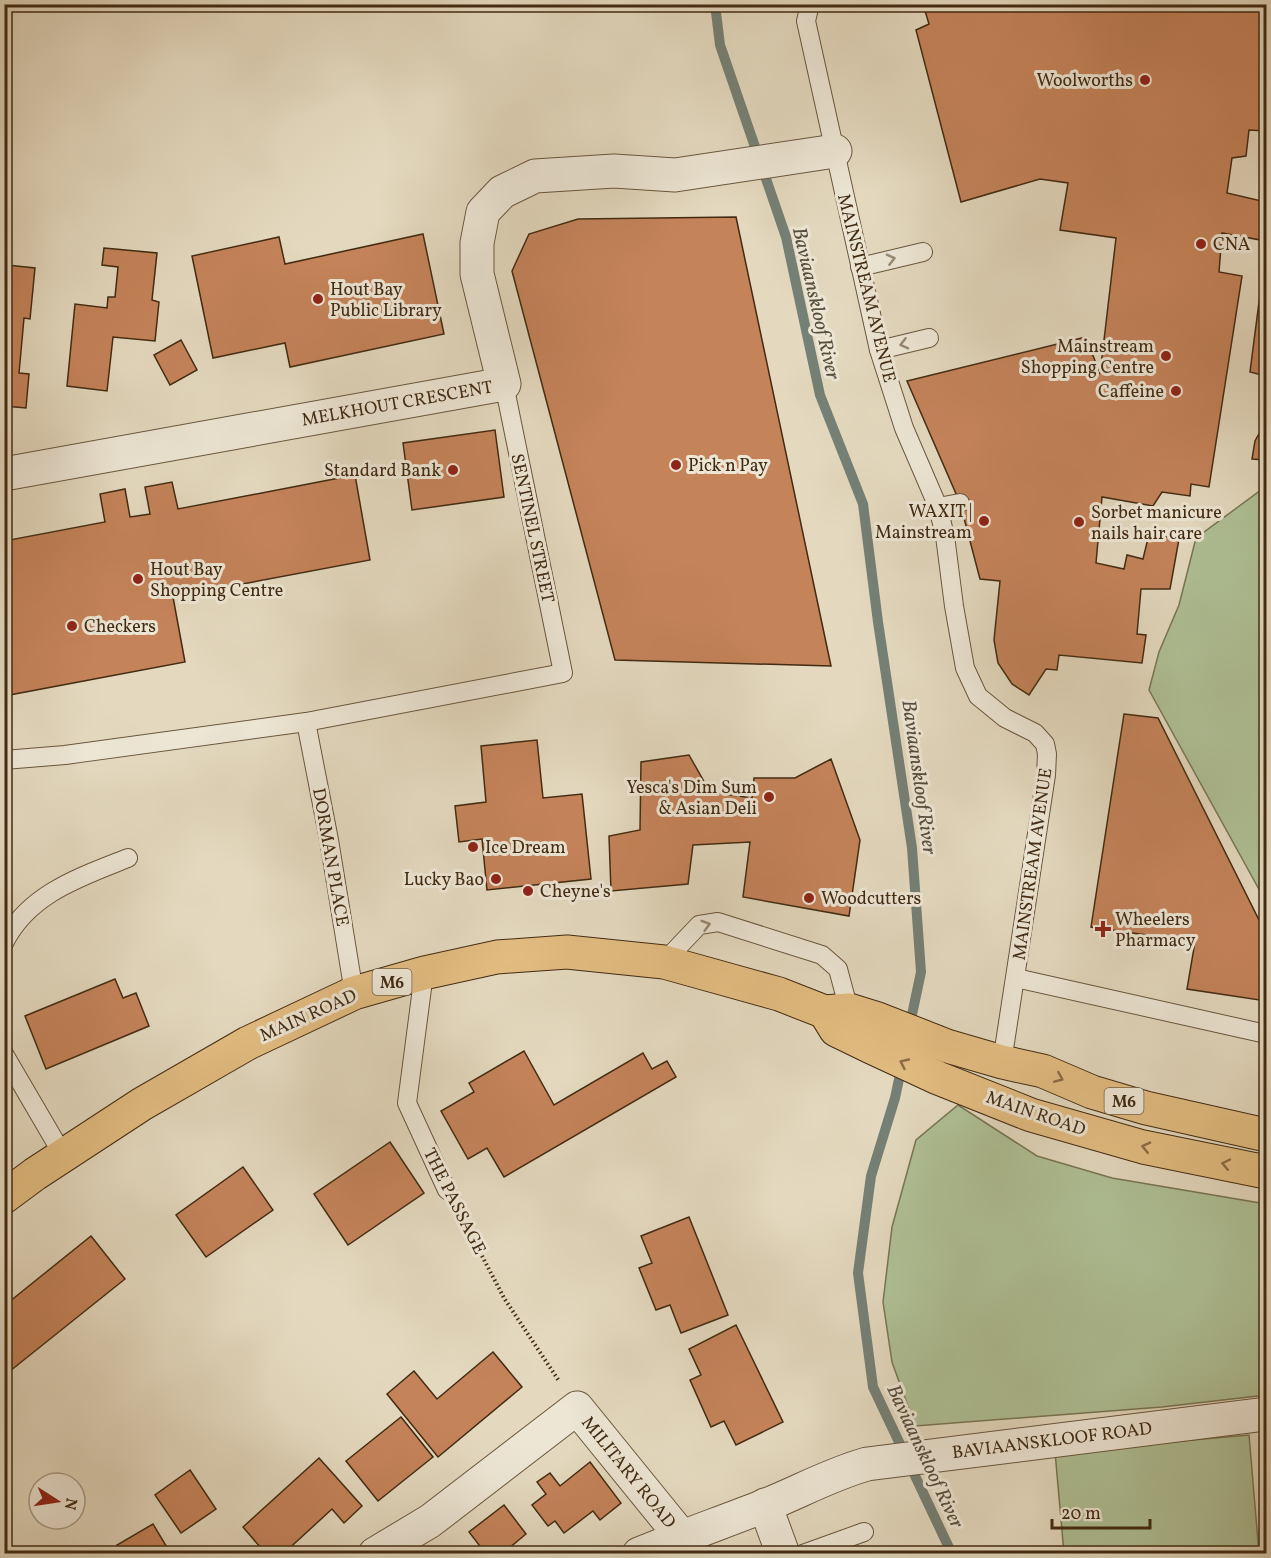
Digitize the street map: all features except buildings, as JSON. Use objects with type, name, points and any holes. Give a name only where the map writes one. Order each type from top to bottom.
[{"type":"main road","name":"MAIN ROAD","points":[[4,1197],[63,1155],[142,1104],[248,1042],[354,993],[424,973],[497,957],[567,952],[663,962],[767,990],[856,1022],[1043,1071],[1092,1092],[1146,1108],[1266,1135]]},
{"type":"main road","name":"MAIN ROAD","points":[[856,1022],[938,1078],[1031,1115],[1143,1147],[1266,1172]]},
{"type":"main road","points":[[1002,1062],[1014,1092],[1095,1118],[1102,1125],[1108,1137]]},
{"type":"street","name":"MELKHOUT CRESCENT","points":[[4,474],[504,384],[477,274],[477,243],[483,212],[502,192],[535,176],[614,171],[675,175],[835,151]]},
{"type":"street","name":"MILITARY ROAD","points":[[576,1408],[681,1536]]},
{"type":"street","points":[[375,1554],[430,1521],[576,1408]]},
{"type":"street","name":"BAVIAANSKLOOF ROAD","points":[[639,1554],[765,1505],[845,1470],[867,1464],[1266,1414]]},
{"type":"street","points":[[765,1505],[783,1554]]},
{"type":"lane","name":"MAINSTREAM AVENUE","points":[[810,4],[806,21],[879,350],[904,428],[938,507],[945,536],[965,668],[978,696],[1005,718],[1035,733],[1045,744],[1047,754],[1046,776],[1002,1062]]},
{"type":"lane","points":[[860,267],[923,252]]},
{"type":"lane","points":[[879,350],[929,338]]},
{"type":"lane","name":"SENTINEL STREET","points":[[306,722],[563,673],[504,384]]},
{"type":"lane","points":[[938,507],[960,503]]},
{"type":"lane","points":[[4,760],[187,740],[306,722]]},
{"type":"lane","name":"DORMAN PLACE","points":[[306,722],[329,840],[354,993]]},
{"type":"lane","points":[[4,944],[33,905],[72,880],[128,858]]},
{"type":"lane","points":[[663,962],[699,925],[718,922],[822,955],[838,969],[856,1022]]},
{"type":"lane","name":"THE PASSAGE","points":[[424,973],[407,1103],[447,1190]]},
{"type":"lane","points":[[1016,978],[1266,1034]]},
{"type":"lane","points":[[4,1054],[63,1155]]},
{"type":"lane","points":[[803,1554],[864,1532]]},
{"type":"path","name":"THE PASSAGE","points":[[447,1190],[504,1298],[576,1408]]},
{"type":"green space","points":[[1266,489],[1266,902],[1149,690],[1159,652],[1179,605],[1196,538],[1261,490]]},
{"type":"green space","points":[[958,1105],[1037,1156],[1112,1178],[1266,1204],[1266,1395],[1162,1407],[915,1426],[892,1362],[883,1302],[892,1227],[916,1140]]},
{"type":"green space","points":[[1249,1435],[1259,1553],[1064,1553],[1055,1452]]},
{"type":"waterway","name":"Baviaanskloof River","points":[[715,4],[720,45],[786,237],[820,395],[863,504],[912,848],[921,972],[909,1029]]},
{"type":"waterway","name":"Baviaanskloof River","points":[[902,1065],[895,1098],[871,1176],[858,1273],[873,1387],[952,1554]]},
{"type":"place","name":"Woolworths","points":[[1145,80]]},
{"type":"place","name":"CNA","points":[[1201,244]]},
{"type":"place","name":"Hout Bay Public Library","points":[[318,299]]},
{"type":"place","name":"Mainstream Shopping Centre","points":[[1166,356]]},
{"type":"place","name":"Caffeine","points":[[1176,391]]},
{"type":"place","name":"Pick n Pay","points":[[676,465]]},
{"type":"place","name":"Standard Bank","points":[[453,470]]},
{"type":"place","name":"WAXIT | Mainstream","points":[[984,521]]},
{"type":"place","name":"Sorbet manicure nails hair care","points":[[1079,522]]},
{"type":"place","name":"Hout Bay Shopping Centre","points":[[138,579]]},
{"type":"place","name":"Checkers","points":[[72,626]]},
{"type":"place","name":"Yesca's Dim Sum & Asian Deli","points":[[769,797]]},
{"type":"place","name":"Ice Dream","points":[[473,847]]},
{"type":"place","name":"Lucky Bao","points":[[496,879]]},
{"type":"place","name":"Cheyne's","points":[[528,891]]},
{"type":"place","name":"Woodcutters","points":[[809,898]]},
{"type":"place","name":"Wheelers Pharmacy","points":[[1103,929]]}]
